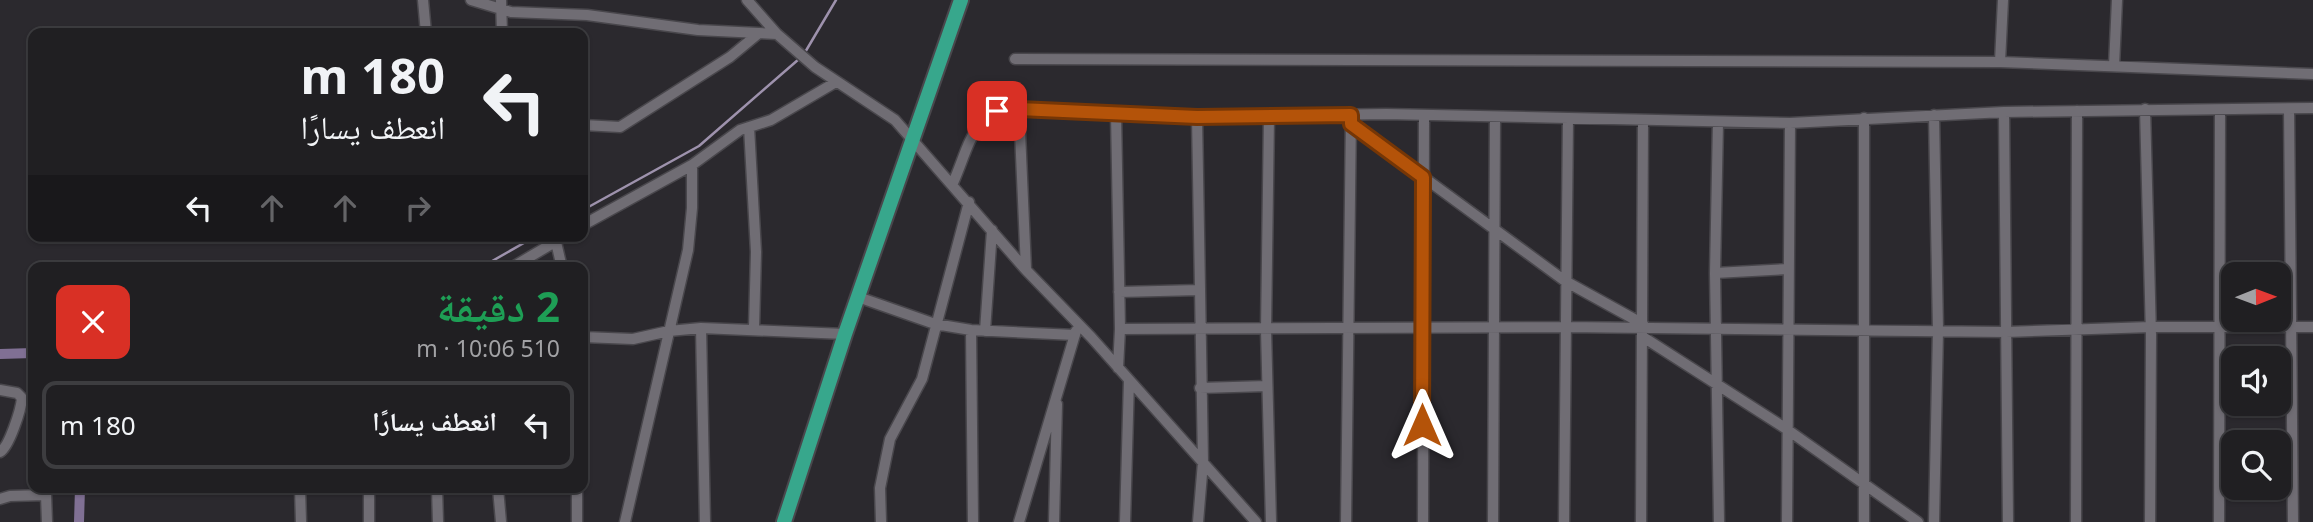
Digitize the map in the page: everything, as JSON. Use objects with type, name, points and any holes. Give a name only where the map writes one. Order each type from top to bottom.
[{"type":"highway","points":[[784,522],[845,334],[961,0]]},
{"type":"street","points":[[423,0],[426,28]]},
{"type":"street","points":[[471,0],[677,27],[776,34]]},
{"type":"street","points":[[747,0],[776,34],[836,82],[890,116],[953,183],[1026,270],[1256,522]]},
{"type":"street","points":[[2000,62],[2003,0]]},
{"type":"street","points":[[2114,66],[2117,0]]},
{"type":"street","points":[[501,5],[502,28]]},
{"type":"street","points":[[588,125],[620,127],[730,57],[759,33]]},
{"type":"street","points":[[1015,59],[2000,62],[2313,74]]},
{"type":"street","points":[[588,222],[692,165],[713,146],[749,127],[776,117],[836,82]]},
{"type":"street","points":[[953,183],[982,122],[997,111],[1019,109],[1197,117],[1351,119],[1424,116],[1790,122],[2004,112],[2313,108]]},
{"type":"street","points":[[1019,109],[1026,270]]},
{"type":"street","points":[[2145,109],[2151,327],[2150,522]]},
{"type":"street","points":[[2289,109],[2293,522]]},
{"type":"street","points":[[2219,522],[2217,326],[2220,110]]},
{"type":"street","points":[[2076,522],[2077,111]]},
{"type":"street","points":[[2004,112],[2008,522]]},
{"type":"street","points":[[1116,114],[1120,329],[1118,368]]},
{"type":"street","points":[[1934,115],[1938,330],[1934,522]]},
{"type":"street","points":[[1269,116],[1266,330],[1271,522]]},
{"type":"street","points":[[1423,522],[1424,116]]},
{"type":"street","points":[[1197,117],[1203,462],[1198,522]]},
{"type":"street","points":[[1493,522],[1495,117]]},
{"type":"street","points":[[1564,522],[1568,118]]},
{"type":"street","points":[[1864,118],[1864,522]]},
{"type":"street","points":[[1351,119],[1423,177],[1565,281],[1643,330],[1718,385],[1785,428],[1918,522]]},
{"type":"street","points":[[1346,522],[1351,119]]},
{"type":"street","points":[[1641,522],[1643,120]]},
{"type":"street","points":[[1717,122],[1715,273],[1719,522]]},
{"type":"street","points":[[1787,522],[1785,428],[1790,122]]},
{"type":"street","points":[[749,127],[756,252],[754,328]]},
{"type":"street","points":[[625,522],[690,237],[692,165]]},
{"type":"street","points":[[881,522],[880,488],[890,439],[922,379],[934,324],[969,202]]},
{"type":"street","points":[[985,331],[992,230]]},
{"type":"street","points":[[521,262],[555,242]]},
{"type":"street","points":[[560,242],[562,262]]},
{"type":"street","points":[[1715,273],[1789,268]]},
{"type":"street","points":[[1119,292],[1199,290]]},
{"type":"street","points":[[858,298],[934,324],[971,330],[1075,335]]},
{"type":"street","points":[[1019,522],[1057,387],[1078,324]]},
{"type":"street","points":[[1120,329],[1565,327],[1716,331],[1865,329],[2006,332],[2151,327],[2313,327]]},
{"type":"street","points":[[701,328],[705,522]]},
{"type":"street","points":[[588,337],[633,339],[669,331],[701,328],[754,328],[845,334]]},
{"type":"street","points":[[971,330],[973,522]]},
{"type":"street","points":[[1125,522],[1129,380]]},
{"type":"street","points":[[1200,388],[1267,386]]},
{"type":"street","points":[[1054,522],[1057,387]]},
{"type":"street","points":[[0,390],[17,393],[22,398],[21,409],[6,431],[6,448],[0,452]]},
{"type":"street","points":[[300,493],[301,522]]},
{"type":"street","points":[[369,493],[369,522]]},
{"type":"street","points":[[437,493],[438,522]]},
{"type":"street","points":[[498,493],[501,522]]},
{"type":"street","points":[[577,493],[577,522]]},
{"type":"street","points":[[0,499],[10,496],[46,495],[47,522]]},
{"type":"waterway","points":[[804,54],[836,0]]},
{"type":"waterway","points":[[588,207],[699,146],[799,59]]},
{"type":"waterway","points":[[490,262],[526,242]]},
{"type":"waterway","points":[[0,354],[28,353]]},
{"type":"waterway","points":[[79,522],[80,493]]},
{"type":"route","points":[[997,111],[1019,109],[1197,117],[1351,115],[1351,124],[1423,177],[1422,425]]}]
